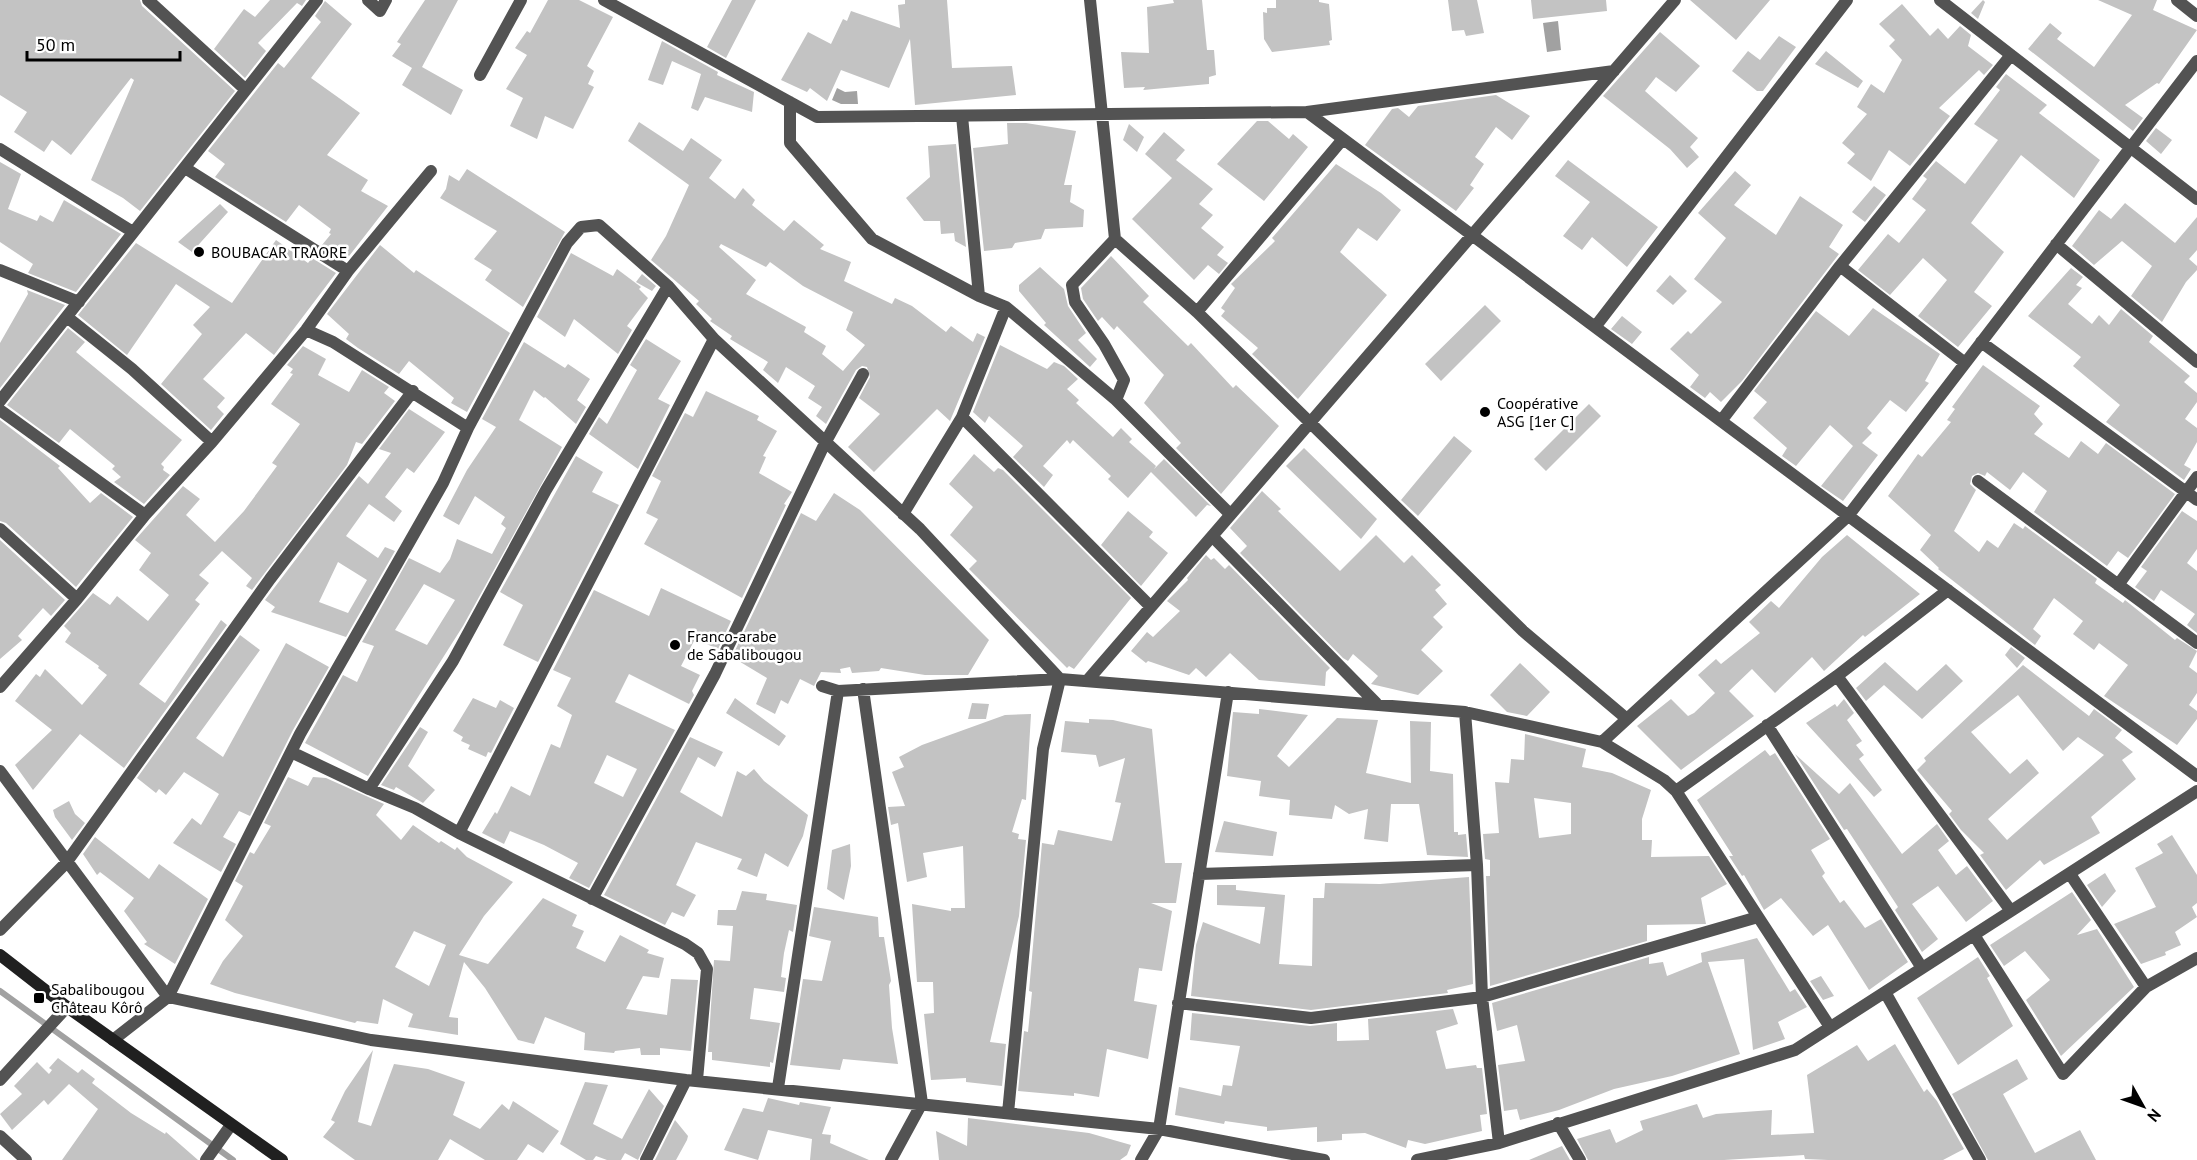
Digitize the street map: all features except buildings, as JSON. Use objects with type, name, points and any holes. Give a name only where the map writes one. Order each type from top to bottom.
[{"type":"main road","points":[[0,955],[112,1040],[282,1160]]},
{"type":"street","points":[[148,0],[246,90]]},
{"type":"street","points":[[0,400],[317,0]]},
{"type":"street","points":[[368,0],[380,11],[386,0]]},
{"type":"street","points":[[480,75],[521,0]]},
{"type":"street","points":[[604,0],[817,117],[1307,112],[1614,70]]},
{"type":"street","points":[[1090,0],[1115,239],[1197,312],[1523,631],[1627,719]]},
{"type":"street","points":[[1087,681],[1675,0]]},
{"type":"street","points":[[1595,327],[1847,0]]},
{"type":"street","points":[[1940,0],[2197,199]]},
{"type":"street","points":[[2177,0],[2197,16]]},
{"type":"street","points":[[1721,421],[1840,266],[2011,55]]},
{"type":"street","points":[[1602,742],[1848,516],[2197,61]]},
{"type":"street","points":[[790,102],[790,143],[873,239],[979,296],[1006,307],[1116,400],[1230,514]]},
{"type":"street","points":[[1307,112],[2197,776]]},
{"type":"street","points":[[962,116],[979,296]]},
{"type":"street","points":[[1197,312],[1343,139]]},
{"type":"street","points":[[0,149],[133,232]]},
{"type":"street","points":[[185,168],[348,271]]},
{"type":"street","points":[[0,687],[77,599],[145,515],[212,442],[306,330],[348,271],[431,171]]},
{"type":"street","points":[[112,1040],[168,997],[291,752],[442,483],[468,428],[567,243],[581,227],[599,225],[668,286],[714,339],[903,514],[1060,679]]},
{"type":"street","points":[[1115,239],[1072,285],[1075,302],[1104,344],[1124,380],[1116,400]]},
{"type":"street","points":[[2056,244],[2197,362]]},
{"type":"street","points":[[1840,266],[1965,363]]},
{"type":"street","points":[[0,270],[79,302]]},
{"type":"street","points":[[369,789],[453,661],[546,490],[668,286]]},
{"type":"street","points":[[903,514],[962,417],[1006,307]]},
{"type":"street","points":[[67,317],[132,369],[212,442]]},
{"type":"street","points":[[306,330],[333,342],[468,428]]},
{"type":"street","points":[[459,833],[714,339]]},
{"type":"street","points":[[1981,342],[2197,500]]},
{"type":"street","points":[[592,899],[715,674],[825,443],[863,374]]},
{"type":"street","points":[[0,930],[66,863],[270,579],[413,391]]},
{"type":"street","points":[[0,410],[145,515]]},
{"type":"street","points":[[962,417],[1151,607]]},
{"type":"street","points":[[2118,585],[2197,477]]},
{"type":"street","points":[[1978,481],[2197,643]]},
{"type":"street","points":[[0,529],[77,599]]},
{"type":"street","points":[[1212,536],[1376,703]]},
{"type":"street","points":[[1676,791],[1837,676],[1948,590]]},
{"type":"street","points":[[1837,676],[2011,911]]},
{"type":"street","points":[[1008,1113],[1043,749],[1060,679]]},
{"type":"street","points":[[822,686],[838,691],[1060,679],[1465,712],[1602,742],[1664,780],[1676,791],[1830,1027]]},
{"type":"street","points":[[864,689],[921,1103],[891,1160]]},
{"type":"street","points":[[778,1088],[838,691]]},
{"type":"street","points":[[1141,1160],[1159,1129],[1228,692]]},
{"type":"street","points":[[1465,712],[1477,865],[1482,997],[1499,1143]]},
{"type":"street","points":[[1767,725],[1922,968]]},
{"type":"street","points":[[291,752],[415,808],[459,833],[685,944],[698,953],[707,969],[692,1080],[646,1160]]},
{"type":"street","points":[[0,771],[66,863],[168,997],[371,1040],[692,1080],[1159,1129],[1324,1160]]},
{"type":"street","points":[[1417,1160],[1499,1143],[1795,1050],[2197,791]]},
{"type":"street","points":[[1199,874],[1477,865]]},
{"type":"street","points":[[2070,874],[2146,987]]},
{"type":"street","points":[[1178,1003],[1311,1018],[1482,997],[1758,917]]},
{"type":"street","points":[[1974,935],[2063,1074],[2146,987],[2197,958]]},
{"type":"street","points":[[1885,992],[1980,1160]]},
{"type":"street","points":[[0,1080],[67,1007]]},
{"type":"street","points":[[1558,1123],[1580,1160]]},
{"type":"street","points":[[206,1160],[231,1125]]},
{"type":"street","points":[[0,1136],[26,1160]]},
{"type":"shaded area","points":[[1558,21],[1561,50],[1547,52],[1543,23]]},
{"type":"shaded area","points":[[837,88],[845,92],[857,91],[858,104],[841,104],[832,100]]},
{"type":"waterway","points":[[0,991],[233,1160]]},
{"type":"place","name":"BOUBACAR TRAORE","points":[[199,252]]},
{"type":"place","name":"Coopérative ASG [1er C]","points":[[1485,412]]},
{"type":"place","name":"Franco-arabe de Sabalibougou","points":[[675,645]]},
{"type":"place","name":"Sabalibougou Château Kôrô","points":[[39,998]]}]
